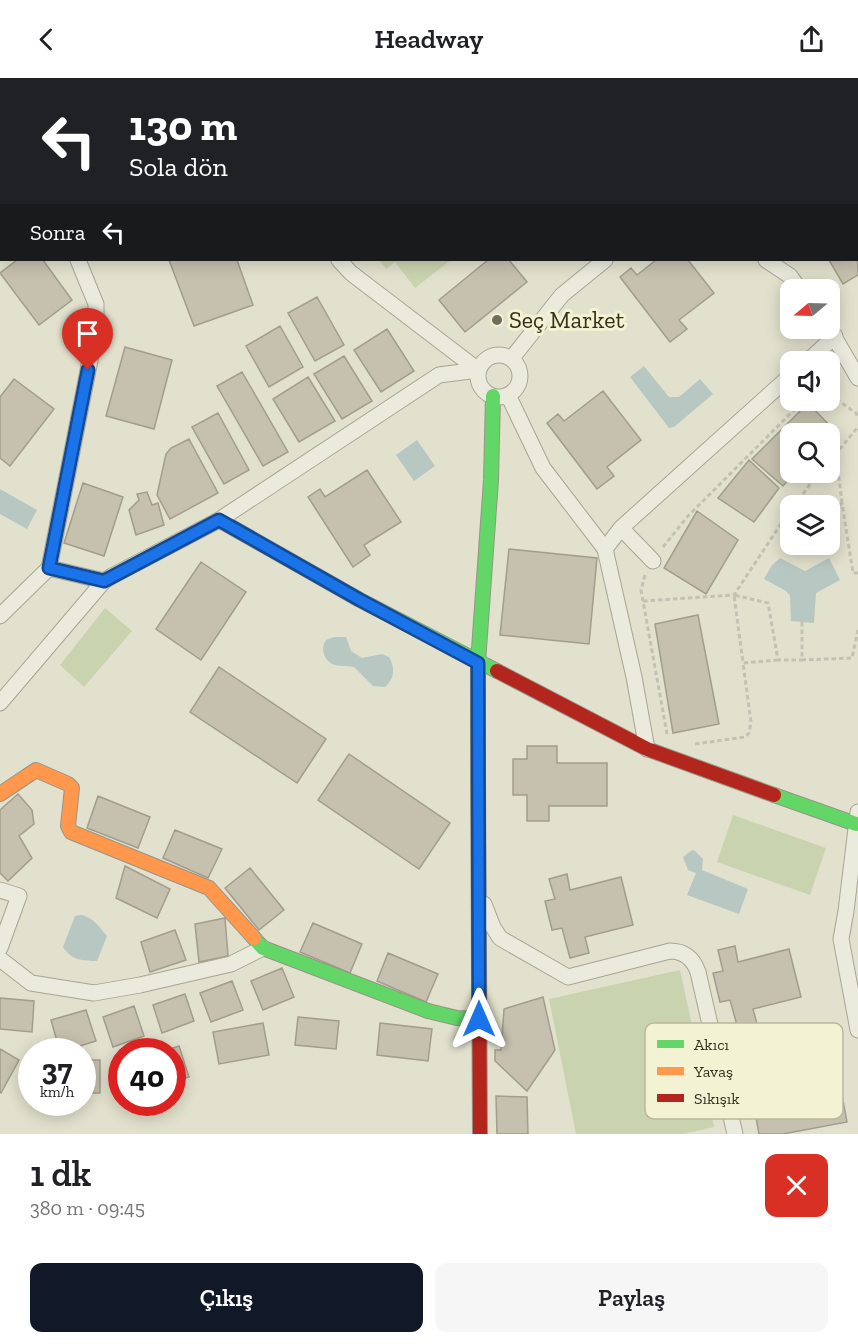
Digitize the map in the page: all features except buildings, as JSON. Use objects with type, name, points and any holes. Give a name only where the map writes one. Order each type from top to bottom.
[{"type":"street","points":[[0,616],[49,568],[96,330],[96,304],[78,261]]},
{"type":"street","points":[[340,261],[351,273],[478,370]]},
{"type":"street","points":[[512,358],[562,295],[604,261]]},
{"type":"street","points":[[768,261],[792,279]]},
{"type":"street","points":[[816,351],[826,339]]},
{"type":"street","points":[[836,339],[858,378]]},
{"type":"street","points":[[500,396],[518,385],[520,378],[517,364],[505,355],[491,355],[485,359],[478,370],[482,389],[500,396],[543,468],[605,549],[634,677],[647,749]]},
{"type":"street","points":[[0,703],[104,581],[219,520],[439,375],[478,370]]},
{"type":"street","points":[[605,549],[621,528],[780,385]]},
{"type":"street","points":[[480,1134],[478,663],[491,480],[500,396]]},
{"type":"street","points":[[219,520],[360,600],[647,749],[857,818],[852,910],[841,939],[858,1030]]},
{"type":"street","points":[[621,528],[653,561]]},
{"type":"street","points":[[49,568],[104,581]]},
{"type":"street","points":[[0,795],[36,770],[71,785],[68,826],[71,832],[209,888],[264,948],[428,1011],[479,1019]]},
{"type":"street","points":[[0,890],[19,896],[0,948]]},
{"type":"street","points":[[480,891],[493,927],[500,938],[568,976],[678,951],[689,958],[698,972],[710,1023]]},
{"type":"street","points":[[0,960],[31,983],[94,993],[231,964],[264,948]]},
{"type":"street","points":[[732,1119],[735,1134]]},
{"type":"path","points":[[840,402],[856,413],[858,418]]},
{"type":"path","points":[[666,732],[640,590],[643,579],[653,561],[688,516],[793,411]]},
{"type":"path","points":[[840,449],[858,427]]},
{"type":"path","points":[[840,483],[853,573],[858,573]]},
{"type":"path","points":[[695,744],[744,737],[749,733],[751,722],[734,595],[780,525]]},
{"type":"path","points":[[643,601],[734,595],[768,603],[778,660]]},
{"type":"path","points":[[802,622],[802,660]]},
{"type":"path","points":[[743,663],[852,658],[858,630]]},
{"type":"green space","points":[[380,261],[450,261],[415,288],[395,262],[386,269]]},
{"type":"green space","points":[[105,608],[132,631],[84,687],[60,665]]},
{"type":"green space","points":[[733,815],[826,848],[810,895],[717,862]]},
{"type":"green space","points":[[680,970],[691,1023],[645,1023],[645,1119],[712,1119],[714,1127],[683,1134],[576,1134],[549,999]]},
{"type":"shaded area","points":[[644,366],[669,397],[679,397],[700,379],[713,394],[674,427],[669,428],[630,377]]},
{"type":"shaded area","points":[[417,440],[435,466],[414,481],[396,455]]},
{"type":"shaded area","points":[[0,489],[37,510],[27,529],[0,514]]},
{"type":"shaded area","points":[[780,558],[805,571],[829,558],[840,580],[816,593],[814,623],[791,621],[790,596],[786,591],[764,579],[772,565]]},
{"type":"shaded area","points":[[346,637],[351,651],[362,658],[382,654],[389,657],[393,673],[388,684],[385,687],[373,686],[354,667],[329,662],[323,647],[326,640]]},
{"type":"shaded area","points":[[692,850],[703,859],[702,870],[748,889],[739,914],[687,895],[696,873],[688,870],[683,857]]},
{"type":"shaded area","points":[[82,915],[93,921],[107,936],[97,961],[78,959],[70,955],[63,947],[75,916]]},
{"type":"traffic: fast","points":[[478,780],[478,663],[491,480],[493,396]]},
{"type":"traffic: fast","points":[[219,520],[360,600],[497,671]]},
{"type":"traffic: fast","points":[[774,795],[856,824]]},
{"type":"traffic: fast","points":[[254,938],[263,948],[428,1011],[457,1018],[479,1019]]},
{"type":"traffic: slow","points":[[0,794],[36,770],[68,784],[72,788],[68,826],[71,832],[209,888],[254,938]]},
{"type":"traffic: jam","points":[[497,671],[647,749],[774,795]]},
{"type":"traffic: jam","points":[[478,780],[480,1134]]},
{"type":"place","name":"Seç Market","points":[[497,320]]},
{"type":"route","points":[[88,370],[49,568],[104,581],[219,520],[360,600],[478,663],[479,1019]]}]
